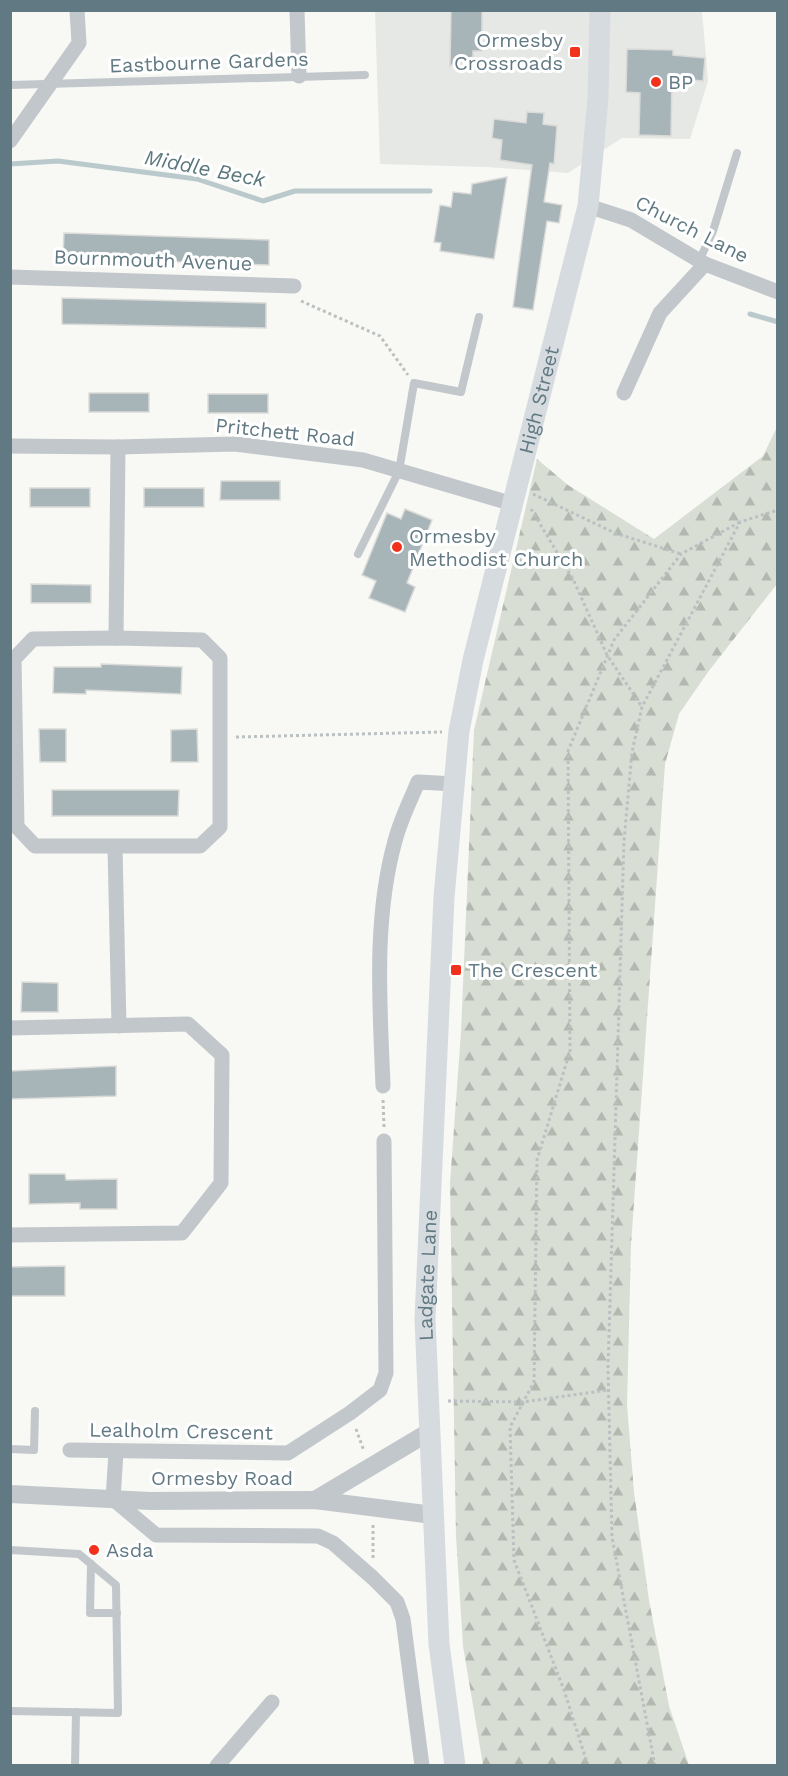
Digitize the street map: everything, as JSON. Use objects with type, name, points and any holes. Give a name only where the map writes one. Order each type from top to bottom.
[{"type":"main road","name":"High Street","points":[[455,784],[459,731],[473,660],[588,206],[598,98],[600,10]]},
{"type":"main road","name":"Ladgate Lane","points":[[455,784],[444,897],[424,1319],[439,1644],[455,1766]]},
{"type":"street","points":[[10,141],[79,44],[77,10]]},
{"type":"street","points":[[297,10],[299,76]]},
{"type":"street","name":"Church Lane","points":[[588,206],[631,220],[702,262],[777,292]]},
{"type":"street","points":[[624,393],[660,313],[702,262]]},
{"type":"street","name":"Bournmouth Avenue","points":[[10,277],[294,286]]},
{"type":"street","name":"Pritchett Road","points":[[10,446],[118,447],[236,444],[363,460],[399,471],[516,495]]},
{"type":"street","points":[[116,638],[118,447]]},
{"type":"street","points":[[33,639],[202,640],[220,658],[221,737],[220,827],[200,846],[35,846],[17,827],[14,658],[33,639]]},
{"type":"street","points":[[383,1086],[380,1002],[382,908],[395,840],[418,782],[455,784]]},
{"type":"street","points":[[115,847],[119,1026]]},
{"type":"street","points":[[10,1028],[188,1024],[222,1056],[221,1183],[182,1233],[10,1235]]},
{"type":"street","name":"Lealholm Crescent","points":[[70,1450],[288,1453],[350,1413],[380,1390],[386,1373],[384,1141]]},
{"type":"street","points":[[315,1500],[429,1432]]},
{"type":"street","points":[[116,1452],[113,1499],[156,1535],[318,1536],[333,1543],[397,1602],[403,1619],[422,1766]]},
{"type":"street","name":"Ormesby Road","points":[[10,1494],[113,1499],[315,1500],[433,1515]]},
{"type":"street","points":[[217,1766],[272,1702]]},
{"type":"lane","name":"Eastbourne Gardens","points":[[10,85],[365,75]]},
{"type":"lane","points":[[702,262],[737,153]]},
{"type":"lane","points":[[357,554],[399,471],[414,383],[461,392],[479,317]]},
{"type":"lane","points":[[10,1449],[34,1450],[36,1411]]},
{"type":"lane","points":[[10,1550],[79,1554],[116,1585],[118,1713],[10,1711]]},
{"type":"lane","points":[[91,1564],[90,1613],[117,1613]]},
{"type":"lane","points":[[75,1766],[76,1712]]},
{"type":"path","points":[[294,286],[300,300],[380,336],[414,383]]},
{"type":"path","points":[[516,495],[615,533],[681,554]]},
{"type":"path","points":[[516,495],[573,579],[608,655],[642,707]]},
{"type":"path","points":[[588,1766],[564,1690],[514,1560],[510,1427],[534,1382],[537,1160],[570,1051],[568,751],[614,640],[681,554],[740,522],[777,510]]},
{"type":"path","points":[[655,1766],[612,1537],[608,1390],[624,842],[632,752],[642,707],[740,522]]},
{"type":"path","points":[[221,737],[459,731]]},
{"type":"path","points":[[383,1086],[384,1141]]},
{"type":"path","points":[[428,1400],[523,1402],[608,1390]]},
{"type":"shaded area","points":[[375,11],[702,11],[708,81],[690,139],[622,138],[568,173],[486,167],[380,164]]},
{"type":"green space","points":[[777,427],[777,584],[708,672],[679,714],[665,764],[631,1245],[627,1405],[634,1492],[649,1600],[669,1706],[689,1765],[483,1765],[463,1646],[456,1536],[450,1183],[461,1032],[474,730],[537,459],[568,485],[654,539],[763,456]]},
{"type":"building","points":[[451,10],[482,10],[482,51],[473,51],[473,57],[450,66]]},
{"type":"building","points":[[627,49],[673,50],[673,55],[705,58],[703,81],[672,78],[671,136],[639,135],[640,93],[626,92]]},
{"type":"building","points":[[527,112],[544,113],[543,124],[557,126],[554,164],[550,163],[544,202],[562,205],[559,223],[547,221],[533,310],[513,307],[532,165],[500,160],[502,140],[492,138],[494,119],[526,123]]},
{"type":"building","points":[[507,177],[494,259],[440,251],[441,243],[434,242],[440,205],[451,207],[453,192],[471,194],[472,184]]},
{"type":"building","points":[[64,233],[269,240],[269,265],[63,258]]},
{"type":"building","points":[[62,298],[266,303],[266,328],[62,324]]},
{"type":"building","points":[[89,393],[149,393],[149,412],[89,412]]},
{"type":"building","points":[[208,394],[268,394],[268,413],[208,413]]},
{"type":"building","points":[[221,481],[280,481],[280,500],[220,500]]},
{"type":"building","points":[[30,488],[90,488],[90,507],[30,507]]},
{"type":"building","points":[[144,488],[204,488],[204,507],[144,507]]},
{"type":"building","name":"Ormesby Methodist Church","points":[[405,509],[432,520],[407,583],[415,587],[405,612],[369,598],[376,581],[362,575],[387,513],[401,519]]},
{"type":"building","points":[[31,584],[91,585],[91,603],[31,603]]},
{"type":"building","points":[[101,664],[182,667],[181,694],[86,690],[86,694],[53,693],[54,667],[101,667]]},
{"type":"building","points":[[39,729],[66,729],[66,762],[40,762]]},
{"type":"building","points":[[197,729],[198,762],[171,762],[171,730]]},
{"type":"building","points":[[52,790],[179,790],[178,816],[52,816]]},
{"type":"building","points":[[22,982],[58,983],[58,1012],[21,1012]]},
{"type":"building","points":[[116,1066],[116,1096],[10,1099],[10,1071]]},
{"type":"building","points":[[29,1174],[65,1174],[66,1180],[117,1179],[117,1209],[80,1209],[80,1203],[29,1204]]},
{"type":"building","points":[[65,1266],[65,1296],[10,1296],[10,1267]]},
{"type":"waterway","name":"Middle Beck","points":[[10,164],[58,161],[197,179],[263,201],[295,191],[430,191]]},
{"type":"waterway","name":"Middle Beck","points":[[750,314],[778,322]]},
{"type":"place","name":"Ormesby Crossroads","points":[[575,52]]},
{"type":"place","name":"BP","points":[[656,82]]},
{"type":"place","name":"Ormesby Methodist Church","points":[[397,547]]},
{"type":"place","name":"The Crescent","points":[[456,970]]},
{"type":"place","name":"Asda","points":[[94,1550]]}]
